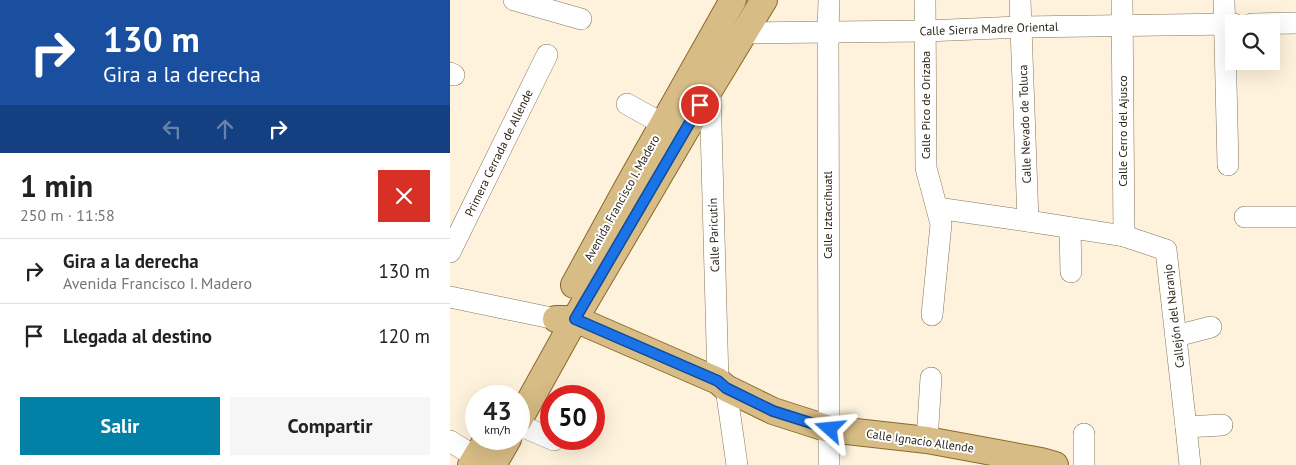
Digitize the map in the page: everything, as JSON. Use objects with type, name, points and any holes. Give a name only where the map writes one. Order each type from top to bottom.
[{"type":"main road","name":"Avenida Francisco I. Madero","points":[[530,396],[627,188],[733,0]]},
{"type":"main road","name":"Avenida Francisco I. Madero","points":[[519,385],[565,319],[764,0]]},
{"type":"main road","name":"Calle Ignacio Allende","points":[[565,319],[722,385],[773,411],[830,429],[927,440],[980,458],[1045,464]]},
{"type":"main road","points":[[483,458],[494,450]]},
{"type":"street","points":[[514,0],[581,19]]},
{"type":"street","name":"Calle Iztaccíhuatl","points":[[828,465],[830,429],[829,0]]},
{"type":"street","name":"Calle Pico de Orizaba","points":[[925,0],[926,168],[941,224],[932,315]]},
{"type":"street","name":"Calle Nevado de Toluca","points":[[1020,0],[1028,221]]},
{"type":"street","name":"Calle Cerro del Ajusco","points":[[1122,0],[1124,236]]},
{"type":"street","points":[[1224,0],[1227,15]]},
{"type":"street","points":[[1280,23],[1296,23]]},
{"type":"street","name":"Calle Sierra Madre Oriental","points":[[744,33],[1225,24]]},
{"type":"street","name":"Primera Cerrada de Allende","points":[[450,252],[547,55]]},
{"type":"street","points":[[1228,165],[1229,70]]},
{"type":"street","name":"Calle Paricutín","points":[[710,89],[722,385],[737,465]]},
{"type":"street","points":[[627,104],[663,124]]},
{"type":"street","name":"Callejón del Naranjo","points":[[937,208],[1124,236],[1166,250],[1190,465]]},
{"type":"street","points":[[1245,217],[1296,217]]},
{"type":"street","points":[[1070,228],[1071,272]]},
{"type":"street","name":"Calle Ignacio Allende","points":[[450,297],[565,319]]},
{"type":"street","points":[[1176,336],[1211,327]]},
{"type":"street","points":[[927,440],[931,378]]},
{"type":"street","points":[[1186,426],[1222,425]]},
{"type":"street","points":[[1084,434],[1084,465]]},
{"type":"street","points":[[450,441],[483,458]]},
{"type":"route","points":[[700,105],[575,319],[718,381],[726,388],[773,411],[830,429]]}]
